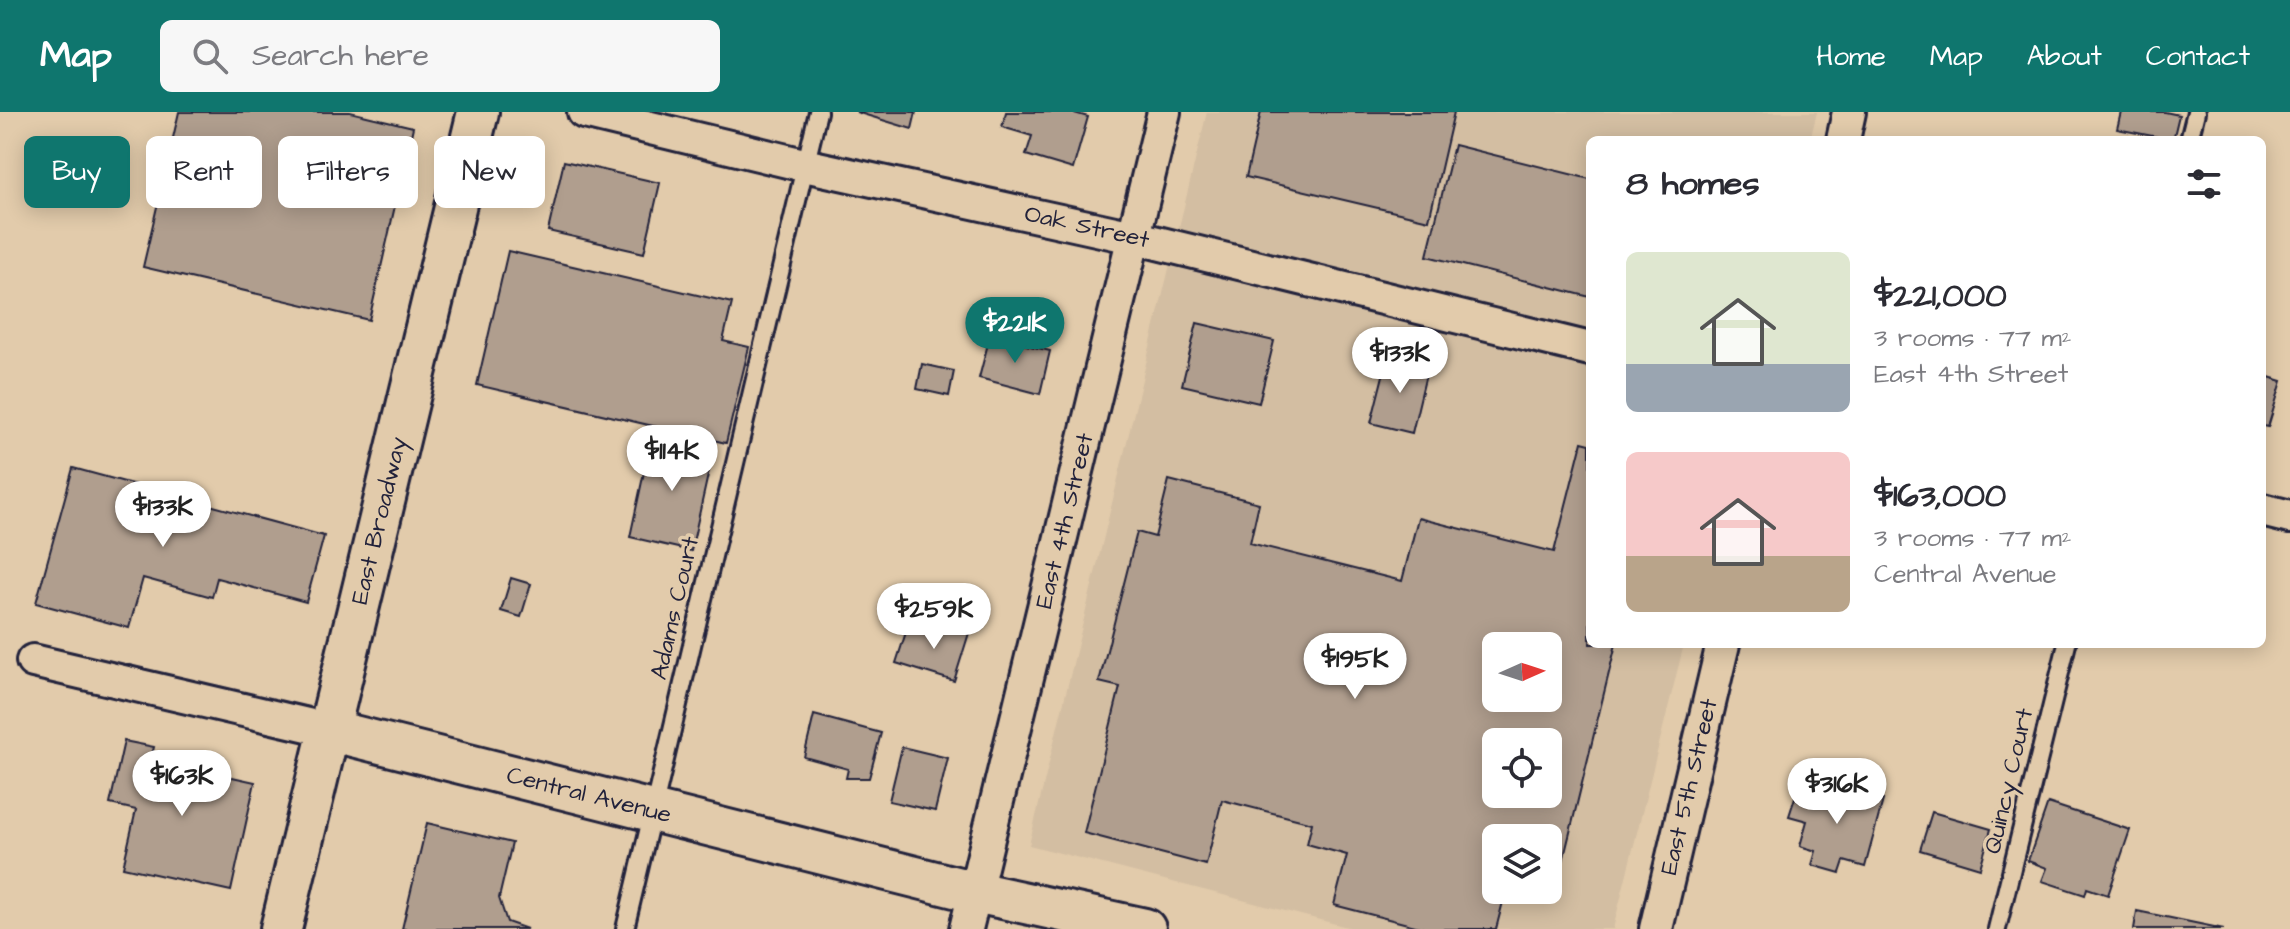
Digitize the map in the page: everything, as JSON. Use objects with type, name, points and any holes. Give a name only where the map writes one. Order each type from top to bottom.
[{"type":"street","name":"East Broadway","points":[[281,929],[478,112]]},
{"type":"street","name":"Oak Street","points":[[584,112],[804,165],[1133,237],[1586,348]]},
{"type":"street","name":"East 4th Street","points":[[971,910],[1164,112]]},
{"type":"street","points":[[1844,136],[1849,112]]},
{"type":"street","points":[[2266,511],[2290,517]]},
{"type":"street","name":"East 5th Street","points":[[1656,929],[1722,648]]},
{"type":"street","name":"Central Avenue","points":[[33,661],[329,730],[652,813],[971,910],[1145,929]]},
{"type":"lane","name":"Adams Court","points":[[625,929],[818,112]]},
{"type":"lane","points":[[2190,136],[2196,112]]},
{"type":"lane","name":"Quincy Court","points":[[1997,929],[2066,648]]},
{"type":"shaded area","points":[[1207,112],[1817,112],[1811,136],[1586,136],[1586,648],[1683,648],[1613,929],[1355,929],[1029,845]]},
{"type":"building","points":[[179,112],[350,112],[413,127],[411,136],[278,136],[278,208],[395,208],[369,320],[143,267],[157,208],[262,208],[262,136],[173,136]]},
{"type":"building","points":[[856,112],[916,112],[912,129]]},
{"type":"building","points":[[1006,112],[1071,112],[1088,117],[1073,169],[1026,155],[1032,136],[1002,127]]},
{"type":"building","points":[[1261,112],[1454,112],[1429,220],[1246,177]]},
{"type":"building","points":[[2121,112],[2179,115],[2174,136],[2153,136],[2117,129]]},
{"type":"building","points":[[1454,145],[1586,178],[1586,296],[1427,256]]},
{"type":"building","points":[[564,161],[660,183],[644,253],[548,231]]},
{"type":"building","points":[[508,251],[732,303],[723,341],[749,347],[726,443],[477,385]]},
{"type":"building","points":[[1197,323],[1274,341],[1259,403],[1182,385]]},
{"type":"building","points":[[990,336],[1050,351],[1040,394],[979,378]]},
{"type":"building","points":[[1388,356],[1428,366],[1412,433],[1371,423]]},
{"type":"building","points":[[922,364],[954,371],[949,396],[917,389]]},
{"type":"building","points":[[2266,376],[2282,381],[2266,427]]},
{"type":"building","points":[[652,435],[714,448],[691,551],[630,537]]},
{"type":"building","points":[[1582,442],[1586,443],[1586,648],[1615,648],[1563,861],[1562,824],[1482,824],[1482,904],[1502,904],[1496,929],[1427,929],[1334,905],[1347,855],[1307,844],[1312,823],[1222,800],[1206,865],[1084,833],[1120,687],[1099,682],[1137,532],[1155,537],[1169,480],[1259,503],[1250,543],[1402,581],[1418,518],[1554,552]]},
{"type":"building","points":[[73,468],[324,536],[306,602],[217,578],[212,597],[143,578],[129,628],[36,603]]},
{"type":"building","points":[[511,578],[531,584],[521,617],[501,611]]},
{"type":"building","points":[[942,625],[969,633],[954,681],[896,663],[908,626],[939,636]]},
{"type":"building","points":[[814,715],[881,733],[869,778],[846,778],[848,769],[804,757]]},
{"type":"building","points":[[124,741],[154,747],[151,759],[255,782],[231,891],[123,867],[136,810],[110,804]]},
{"type":"building","points":[[902,747],[948,758],[935,811],[889,801]]},
{"type":"building","points":[[1799,785],[1849,799],[1851,790],[1883,800],[1865,867],[1844,861],[1840,873],[1812,865],[1816,851],[1800,846],[1807,821],[1789,816]]},
{"type":"building","points":[[2048,803],[2130,830],[2108,895],[2087,888],[2085,895],[2042,881],[2047,868],[2028,861]]},
{"type":"building","points":[[1932,812],[1991,829],[1980,868],[1920,850]]},
{"type":"building","points":[[427,823],[512,843],[499,898],[507,922],[527,929],[402,929]]},
{"type":"building","points":[[2137,911],[2224,929],[2134,929]]}]
